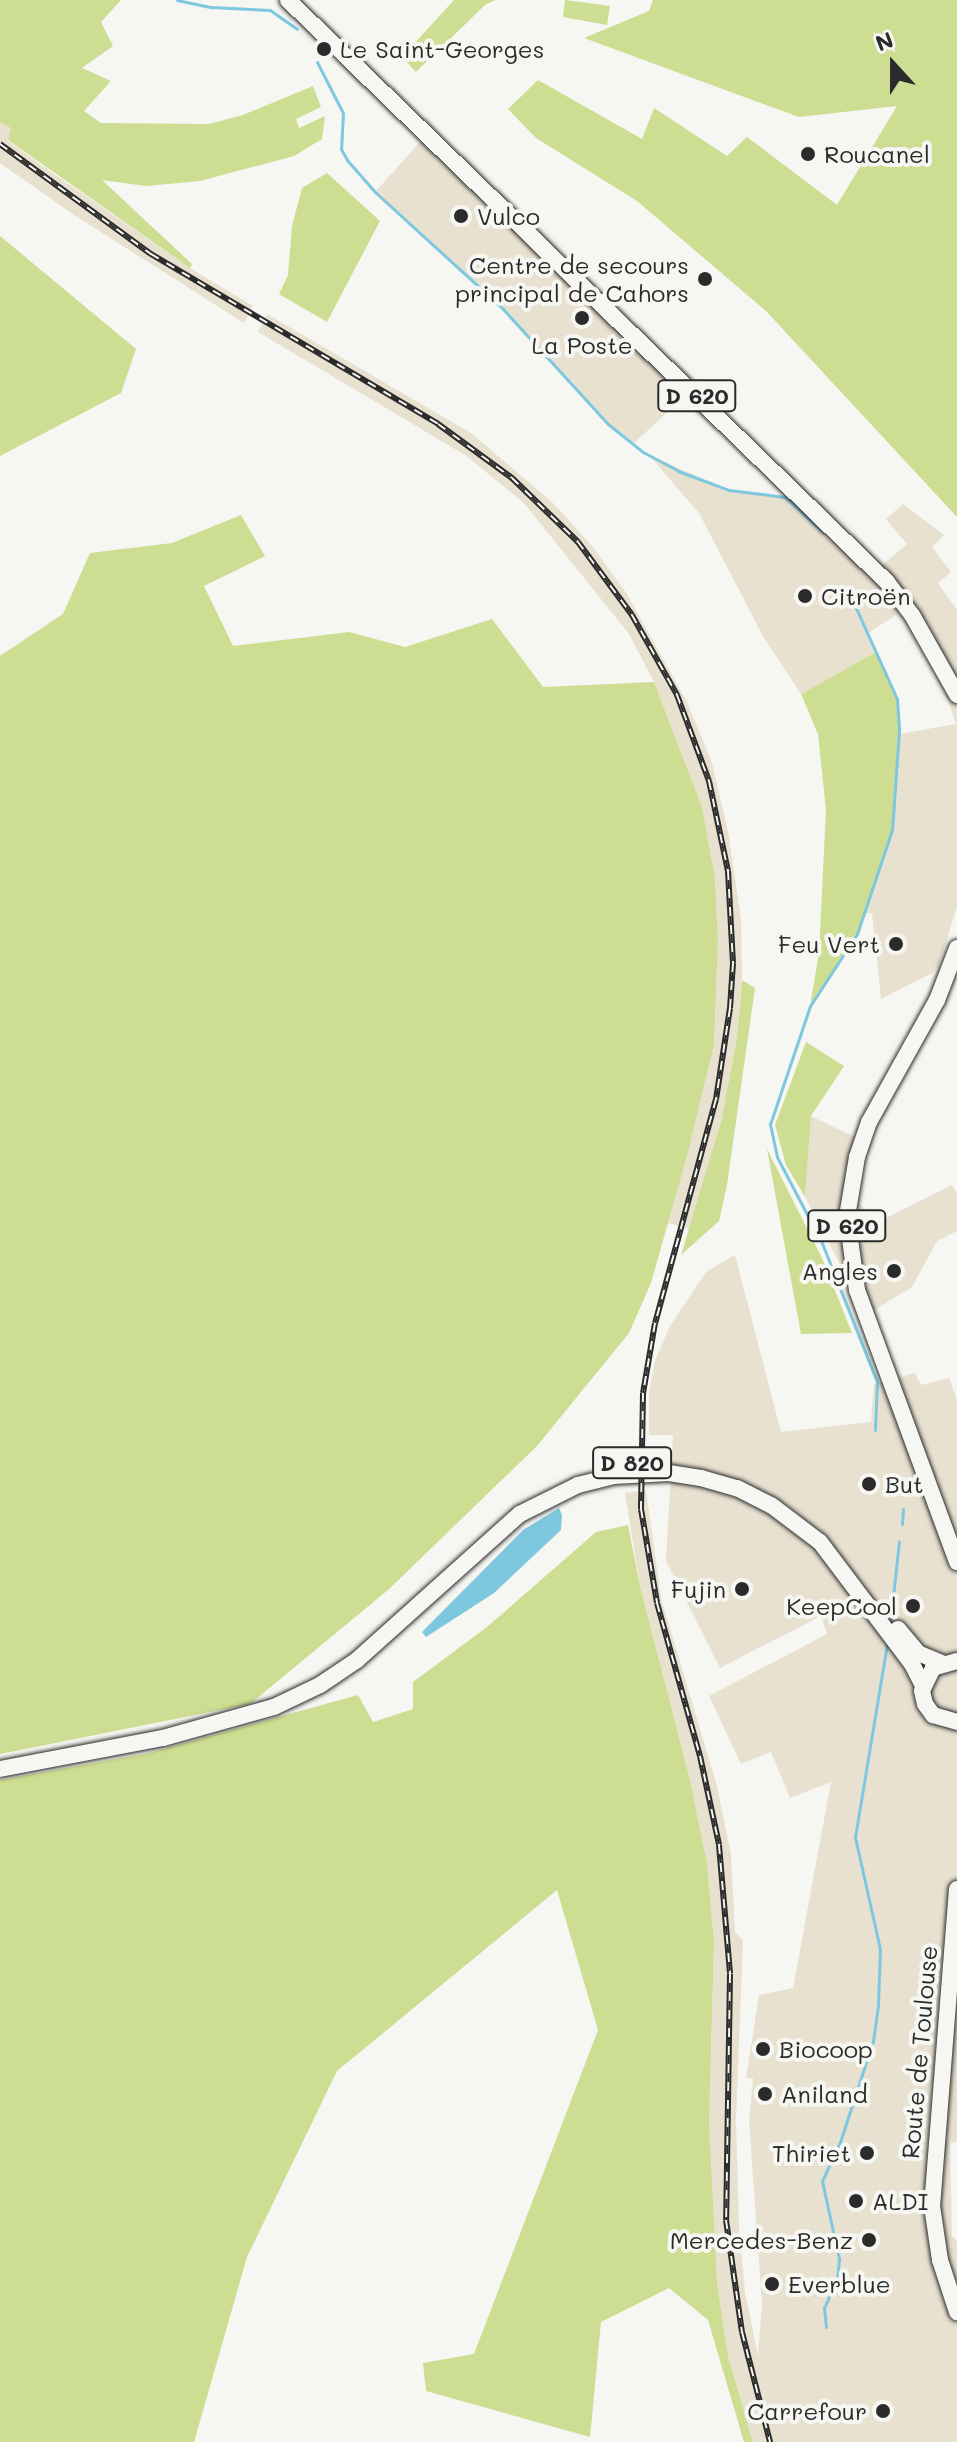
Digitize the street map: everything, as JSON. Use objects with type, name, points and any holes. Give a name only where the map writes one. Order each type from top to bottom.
[{"type":"main road","name":"D 620","points":[[288,0],[887,582],[947,671],[957,695]]},
{"type":"main road","name":"D 620","points":[[957,948],[942,989],[869,1122],[857,1157],[847,1217],[857,1290],[957,1562]]},
{"type":"main road","name":"D 820","points":[[0,1769],[178,1734],[274,1707],[320,1685],[392,1630],[520,1514],[578,1485],[613,1476],[643,1473],[701,1478],[737,1488],[771,1505],[820,1542],[903,1645],[923,1686]]},
{"type":"main road","name":"D 820","points":[[903,1645],[927,1658],[952,1660]]},
{"type":"main road","points":[[952,1660],[926,1676],[923,1686],[928,1710],[955,1726]]},
{"type":"main road","name":"Route de Toulouse","points":[[957,1889],[932,2186],[935,2239],[957,2312]]},
{"type":"main road","name":"Route de Toulouse","points":[[957,1981],[939,2204],[944,2251],[957,2289]]},
{"type":"shaded area","points":[[0,122],[12,128],[8,141],[190,268],[253,306],[244,323],[74,215],[0,163]]},
{"type":"shaded area","points":[[421,141],[686,395],[633,444],[608,424],[503,309],[375,192]]},
{"type":"shaded area","points":[[267,314],[471,433],[553,503],[592,546],[627,594],[687,702],[712,763],[728,831],[741,919],[742,974],[737,1038],[721,1122],[690,1229],[668,1223],[714,1044],[718,941],[715,878],[702,807],[654,682],[629,634],[524,503],[465,455],[258,332]]},
{"type":"shaded area","points":[[649,455],[728,490],[785,497],[869,576],[907,544],[886,519],[903,504],[944,535],[932,547],[951,572],[938,583],[957,610],[957,906],[939,965],[932,973],[881,999],[872,913],[864,913],[892,830],[899,734],[956,724],[946,694],[922,646],[899,613],[868,633],[876,652],[801,694],[764,638],[699,513]]},
{"type":"shaded area","points":[[811,1116],[867,1143],[857,1202],[877,1219],[882,1220],[952,1185],[957,1194],[957,1231],[937,1241],[912,1287],[860,1319],[842,1268],[805,1197]]},
{"type":"shaded area","points":[[735,1255],[781,1432],[871,1422],[874,1384],[915,1373],[921,1385],[949,1378],[957,1400],[957,2142],[950,2143],[952,2236],[957,2241],[957,2442],[753,2442],[728,2356],[717,2283],[711,2204],[709,2125],[714,1942],[707,1863],[689,1776],[640,1586],[625,1493],[646,1490],[661,1598],[717,1786],[731,1855],[735,1932],[743,1940],[736,2120],[739,2226],[745,2292],[758,2355],[762,2304],[749,2121],[753,2078],[746,2078],[759,1995],[793,1988],[831,1782],[790,1798],[771,1752],[741,1764],[709,1696],[827,1634],[821,1616],[720,1668],[666,1561],[673,1435],[649,1435],[649,1392],[655,1361],[670,1326],[706,1272]]},
{"type":"green space","points":[[0,0],[121,0],[101,22],[113,46],[82,68],[111,81],[84,111],[101,123],[209,124],[243,115],[313,86],[321,107],[296,119],[299,128],[325,116],[322,139],[294,156],[200,181],[146,186],[102,180],[192,264],[190,268],[8,140],[11,128],[0,122]]},
{"type":"green space","points":[[454,0],[496,0],[486,4],[416,72],[402,57]]},
{"type":"green space","points":[[565,0],[610,6],[607,25],[563,17]]},
{"type":"green space","points":[[653,0],[957,0],[957,517],[766,311],[637,201],[536,138],[508,109],[538,80],[642,139],[654,108],[727,156],[747,137],[837,205],[897,106],[799,117],[584,38],[649,11]]},
{"type":"green space","points":[[327,173],[380,221],[327,322],[279,294],[288,275],[292,226],[302,188]]},
{"type":"green space","points":[[0,236],[136,349],[121,393],[0,456]]},
{"type":"green space","points":[[241,515],[265,556],[204,586],[233,646],[349,632],[405,647],[492,619],[543,687],[654,682],[702,807],[715,878],[718,941],[714,1044],[651,1283],[629,1333],[537,1446],[388,1590],[250,1704],[0,1754],[0,656],[63,614],[90,553],[172,543]]},
{"type":"green space","points":[[876,652],[897,699],[899,731],[892,830],[857,934],[810,1006],[819,953],[826,810],[818,734],[801,694]]},
{"type":"green space","points":[[742,980],[755,988],[727,1185],[719,1221],[681,1255],[721,1122],[737,1038]]},
{"type":"green space","points":[[806,1042],[844,1066],[811,1116],[805,1197],[786,1165],[775,1125]]},
{"type":"green space","points":[[767,1149],[822,1258],[852,1333],[801,1334]]},
{"type":"green space","points":[[628,1525],[707,1863],[714,1942],[709,2125],[717,2283],[728,2356],[753,2442],[744,2442],[708,2320],[669,2288],[601,2322],[590,2437],[426,2391],[423,2363],[474,2354],[598,2030],[557,1890],[337,2071],[247,2257],[194,2442],[0,2442],[0,1780],[149,1753],[358,1695],[373,1722],[413,1709],[413,1682],[487,1627],[596,1532]]},
{"type":"water","points":[[559,1508],[561,1530],[494,1593],[426,1637],[422,1632],[523,1530]]},
{"type":"waterway","points":[[177,0],[211,7],[270,10],[297,29]]},
{"type":"waterway","points":[[317,62],[343,113],[341,149],[347,160],[375,192],[503,309],[608,424],[643,452],[678,471],[729,490],[785,497],[823,532]]},
{"type":"waterway","points":[[851,597],[897,699],[899,731],[892,830],[857,934],[810,1006],[770,1124],[777,1157],[822,1243],[877,1382],[875,1430]]},
{"type":"waterway","points":[[902,1524],[903,1509]]},
{"type":"waterway","points":[[890,1624],[899,1541]]},
{"type":"waterway","points":[[826,2327],[824,2308],[837,2279],[839,2259],[822,2181],[840,2142],[873,2041],[878,2004],[880,1949],[855,1837],[887,1643]]},
{"type":"railway","points":[[0,144],[151,254],[438,424],[512,478],[578,542],[632,615],[677,695],[709,781],[728,871],[733,963],[730,1008],[716,1099],[655,1323],[643,1393],[641,1509],[657,1603],[700,1756],[719,1845],[730,1974],[726,2220],[742,2332],[770,2442]]},
{"type":"place","name":"Le Saint-Georges","points":[[324,49]]},
{"type":"place","name":"Roucanel","points":[[808,154]]},
{"type":"place","name":"Vulco","points":[[461,216]]},
{"type":"place","name":"Centre de secours principal de Cahors","points":[[705,279]]},
{"type":"place","name":"La Poste","points":[[582,318]]},
{"type":"place","name":"Citroën","points":[[805,596]]},
{"type":"place","name":"Feu Vert","points":[[896,944]]},
{"type":"place","name":"Angles","points":[[894,1271]]},
{"type":"place","name":"But","points":[[869,1484]]},
{"type":"place","name":"Fujin","points":[[742,1589]]},
{"type":"place","name":"KeepCool","points":[[913,1606]]},
{"type":"place","name":"Biocoop","points":[[763,2049]]},
{"type":"place","name":"Aniland","points":[[765,2094]]},
{"type":"place","name":"Thiriet","points":[[867,2153]]},
{"type":"place","name":"ALDI","points":[[856,2201]]},
{"type":"place","name":"Mercedes-Benz","points":[[869,2240]]},
{"type":"place","name":"Everblue","points":[[772,2284]]},
{"type":"place","name":"Carrefour","points":[[883,2411]]}]
